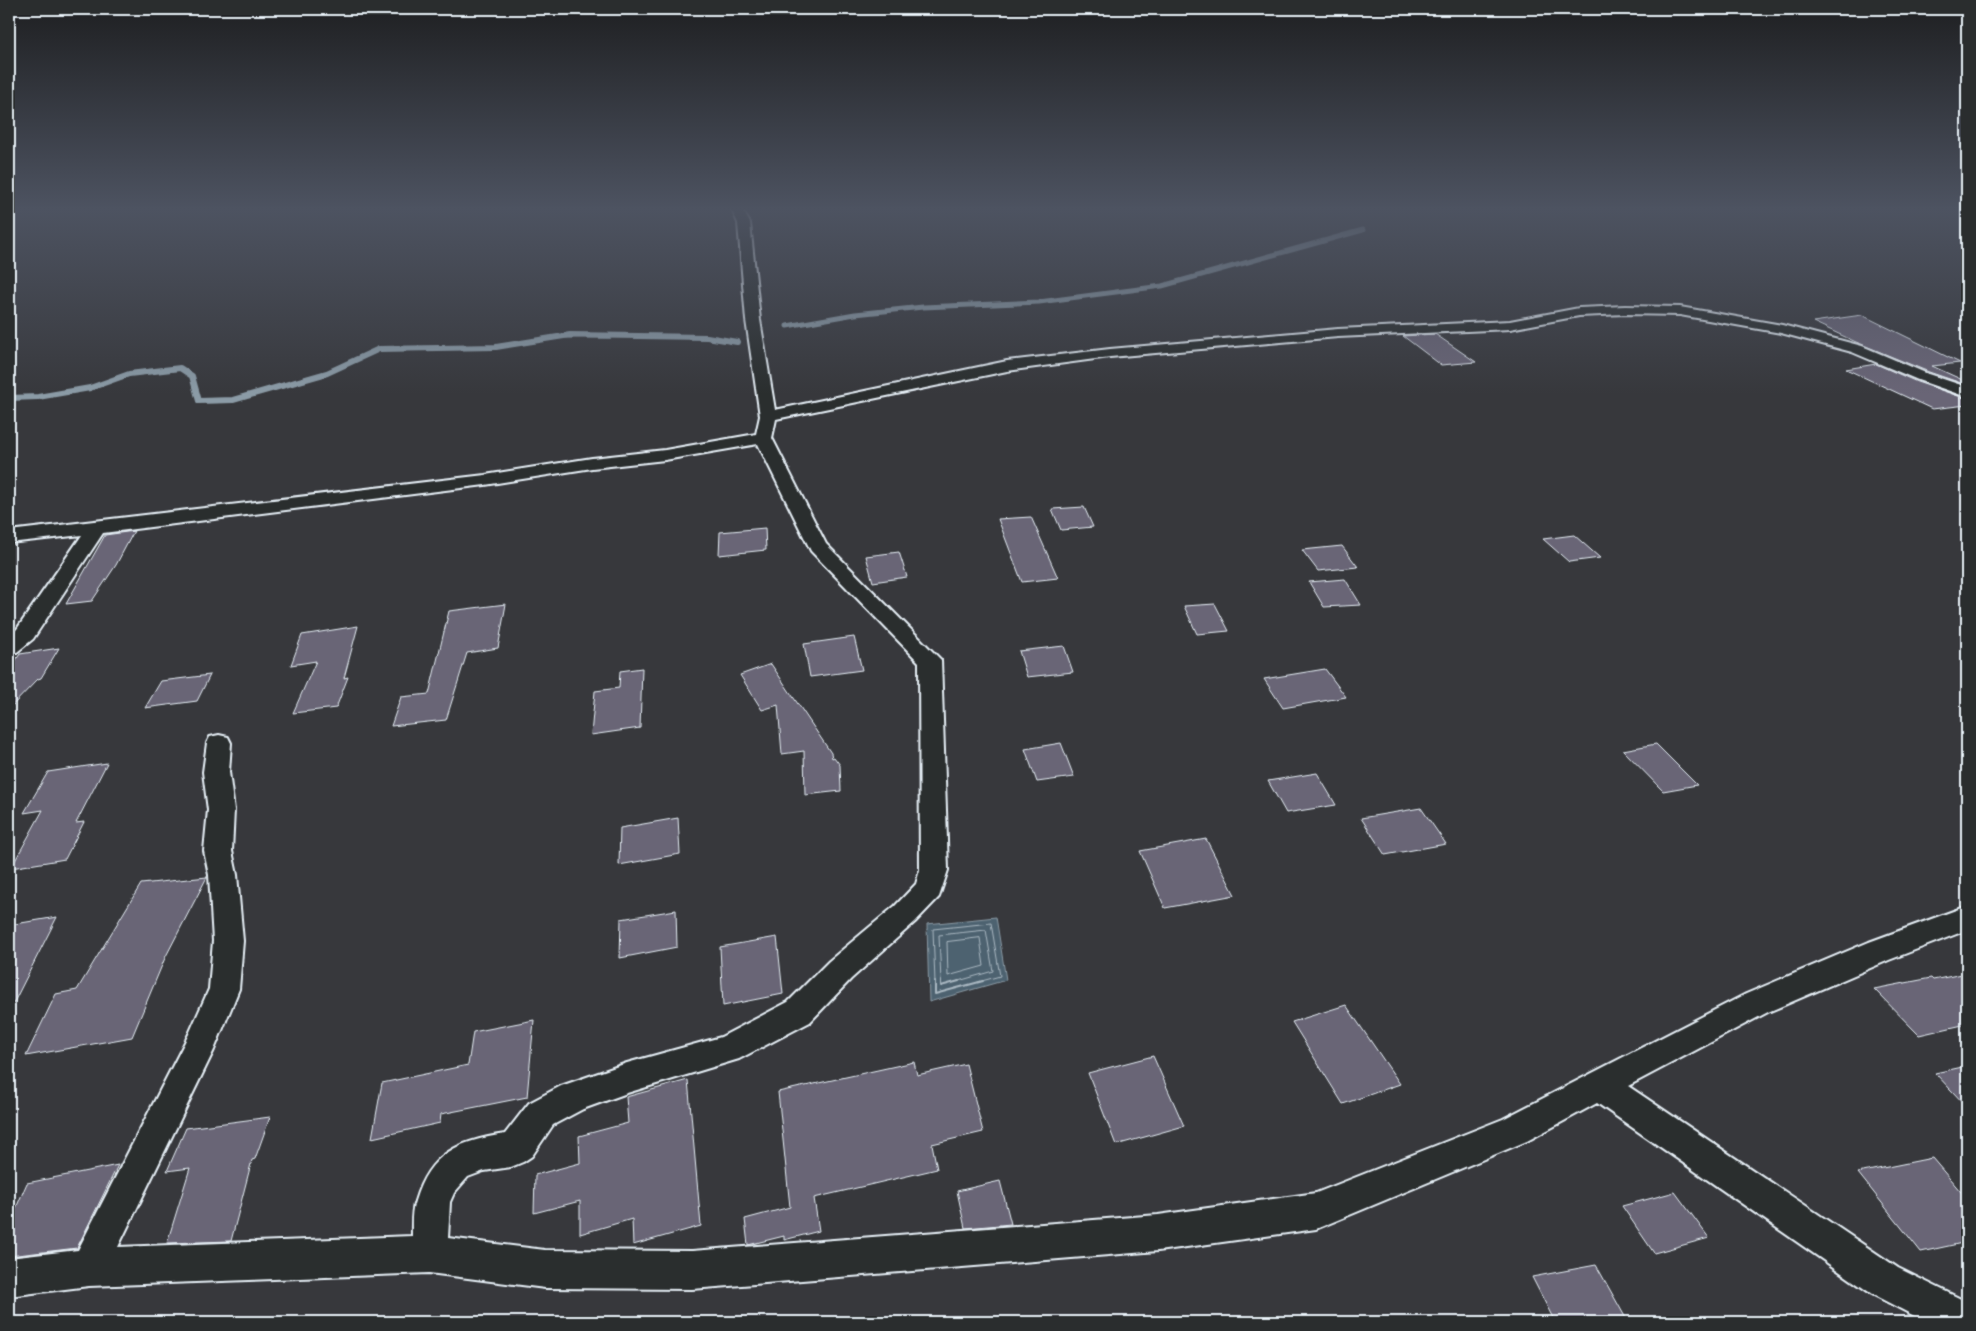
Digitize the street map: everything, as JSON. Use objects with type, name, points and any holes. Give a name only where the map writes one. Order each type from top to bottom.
[{"type":"street","points":[[430,1254],[432,1202],[441,1181],[456,1165],[484,1154],[511,1150],[520,1144],[541,1114],[573,1097],[627,1078],[728,1050],[799,1012],[840,970],[905,914],[929,889],[934,870],[930,660],[818,547],[766,427],[748,270]]},
{"type":"street","points":[[9,537],[97,528],[485,480],[592,463],[665,455],[909,385],[1007,366],[1110,353],[1338,333],[1510,325],[1579,312],[1626,310],[1680,312],[1782,329],[1857,349],[1923,377],[1967,392]]},
{"type":"street","points":[[9,647],[25,634],[97,528]]},
{"type":"street","points":[[89,1267],[203,1040],[224,989],[228,941],[223,875],[218,850],[221,810],[216,772],[219,743]]},
{"type":"street","points":[[9,1277],[89,1267],[430,1254],[545,1268],[692,1270],[1158,1233],[1316,1211],[1515,1130],[1598,1084],[1756,1003],[1879,951],[1967,918]]},
{"type":"street","points":[[1598,1084],[1885,1281],[1966,1322]]},
{"type":"water","points":[[996,917],[1006,980],[929,1002],[927,924]]},
{"type":"building","points":[[1862,315],[1960,363],[1932,366],[1967,382],[1967,385],[1929,372],[1813,322]]},
{"type":"building","points":[[1435,334],[1476,362],[1441,365],[1403,336]]},
{"type":"building","points":[[1876,364],[1917,382],[1967,399],[1967,405],[1932,409],[1846,369]]},
{"type":"building","points":[[1084,507],[1093,527],[1061,530],[1052,509]]},
{"type":"building","points":[[1031,517],[1058,578],[1022,582],[998,519]]},
{"type":"building","points":[[765,528],[766,550],[719,555],[720,532]]},
{"type":"building","points":[[134,531],[116,565],[92,601],[66,604],[105,535]]},
{"type":"building","points":[[1574,535],[1600,558],[1569,562],[1543,539]]},
{"type":"building","points":[[1342,546],[1358,567],[1318,571],[1302,550]]},
{"type":"building","points":[[899,552],[907,577],[873,582],[866,556]]},
{"type":"building","points":[[1345,579],[1361,605],[1324,607],[1309,582]]},
{"type":"building","points":[[506,604],[498,648],[467,653],[446,720],[391,726],[401,697],[429,694],[449,611]]},
{"type":"building","points":[[1215,604],[1229,631],[1197,634],[1184,606]]},
{"type":"building","points":[[358,626],[344,678],[348,677],[336,708],[293,713],[316,661],[291,665],[302,635]]},
{"type":"building","points":[[854,637],[862,670],[810,677],[804,644]]},
{"type":"building","points":[[1064,646],[1073,672],[1027,677],[1019,651]]},
{"type":"building","points":[[59,648],[41,678],[9,709],[9,670],[20,654]]},
{"type":"building","points":[[771,664],[831,753],[832,758],[834,757],[840,765],[841,791],[805,795],[804,751],[782,754],[778,705],[762,710],[740,675]]},
{"type":"building","points":[[642,668],[640,728],[591,735],[595,691],[619,688],[620,671]]},
{"type":"building","points":[[1325,669],[1346,697],[1283,708],[1264,679]]},
{"type":"building","points":[[210,675],[197,701],[145,708],[161,681]]},
{"type":"building","points":[[1061,743],[1074,777],[1037,782],[1025,749]]},
{"type":"building","points":[[1656,744],[1697,785],[1663,791],[1623,750]]},
{"type":"building","points":[[107,763],[76,823],[84,822],[65,859],[11,868],[43,810],[24,813],[48,772]]},
{"type":"building","points":[[1317,773],[1336,805],[1286,813],[1268,781]]},
{"type":"building","points":[[1421,808],[1446,844],[1385,855],[1361,818]]},
{"type":"building","points":[[678,818],[680,854],[619,865],[620,828]]},
{"type":"building","points":[[1206,839],[1235,895],[1165,908],[1140,851]]},
{"type":"building","points":[[207,877],[165,958],[132,1037],[26,1056],[56,994],[77,990],[141,884]]},
{"type":"building","points":[[676,910],[677,947],[620,958],[621,919]]},
{"type":"building","points":[[57,917],[9,1012],[9,925]]},
{"type":"building","points":[[777,937],[783,994],[723,1006],[720,947]]},
{"type":"building","points":[[1967,973],[1967,1024],[1919,1035],[1874,989],[1931,978],[1933,980]]},
{"type":"building","points":[[1346,1005],[1400,1084],[1343,1104],[1292,1022]]},
{"type":"building","points":[[534,1020],[527,1097],[441,1114],[440,1123],[372,1138],[382,1083],[468,1065],[473,1032]]},
{"type":"building","points":[[1153,1056],[1184,1126],[1116,1145],[1088,1073]]},
{"type":"building","points":[[914,1062],[917,1075],[966,1064],[983,1132],[932,1144],[937,1169],[814,1198],[819,1231],[784,1240],[784,1236],[748,1245],[745,1219],[790,1207],[778,1092]]},
{"type":"building","points":[[1967,1066],[1967,1107],[1935,1073]]},
{"type":"building","points":[[688,1080],[701,1226],[633,1245],[632,1219],[580,1234],[580,1201],[534,1213],[535,1175],[580,1163],[579,1136],[628,1123],[626,1097]]},
{"type":"building","points":[[270,1117],[255,1159],[252,1160],[231,1241],[167,1243],[190,1168],[167,1171],[186,1128]]},
{"type":"building","points":[[1932,1158],[1967,1199],[1967,1242],[1921,1252],[1858,1173]]},
{"type":"building","points":[[118,1165],[77,1248],[9,1256],[9,1224],[27,1183]]},
{"type":"building","points":[[1000,1181],[1011,1224],[965,1228],[957,1191]]},
{"type":"building","points":[[1675,1192],[1709,1238],[1654,1253],[1622,1206]]},
{"type":"building","points":[[1596,1265],[1628,1322],[1555,1322],[1532,1277]]},
{"type":"waterway","points":[[787,326],[855,314],[923,307],[1039,302],[1162,286],[1219,270]]},
{"type":"waterway","points":[[9,398],[38,397],[90,388],[129,374],[180,368],[192,376],[199,401],[233,400],[327,373],[379,349],[496,347],[570,335],[707,337],[737,342]]},
{"type":"waterway","points":[[566,336],[610,336]]}]
